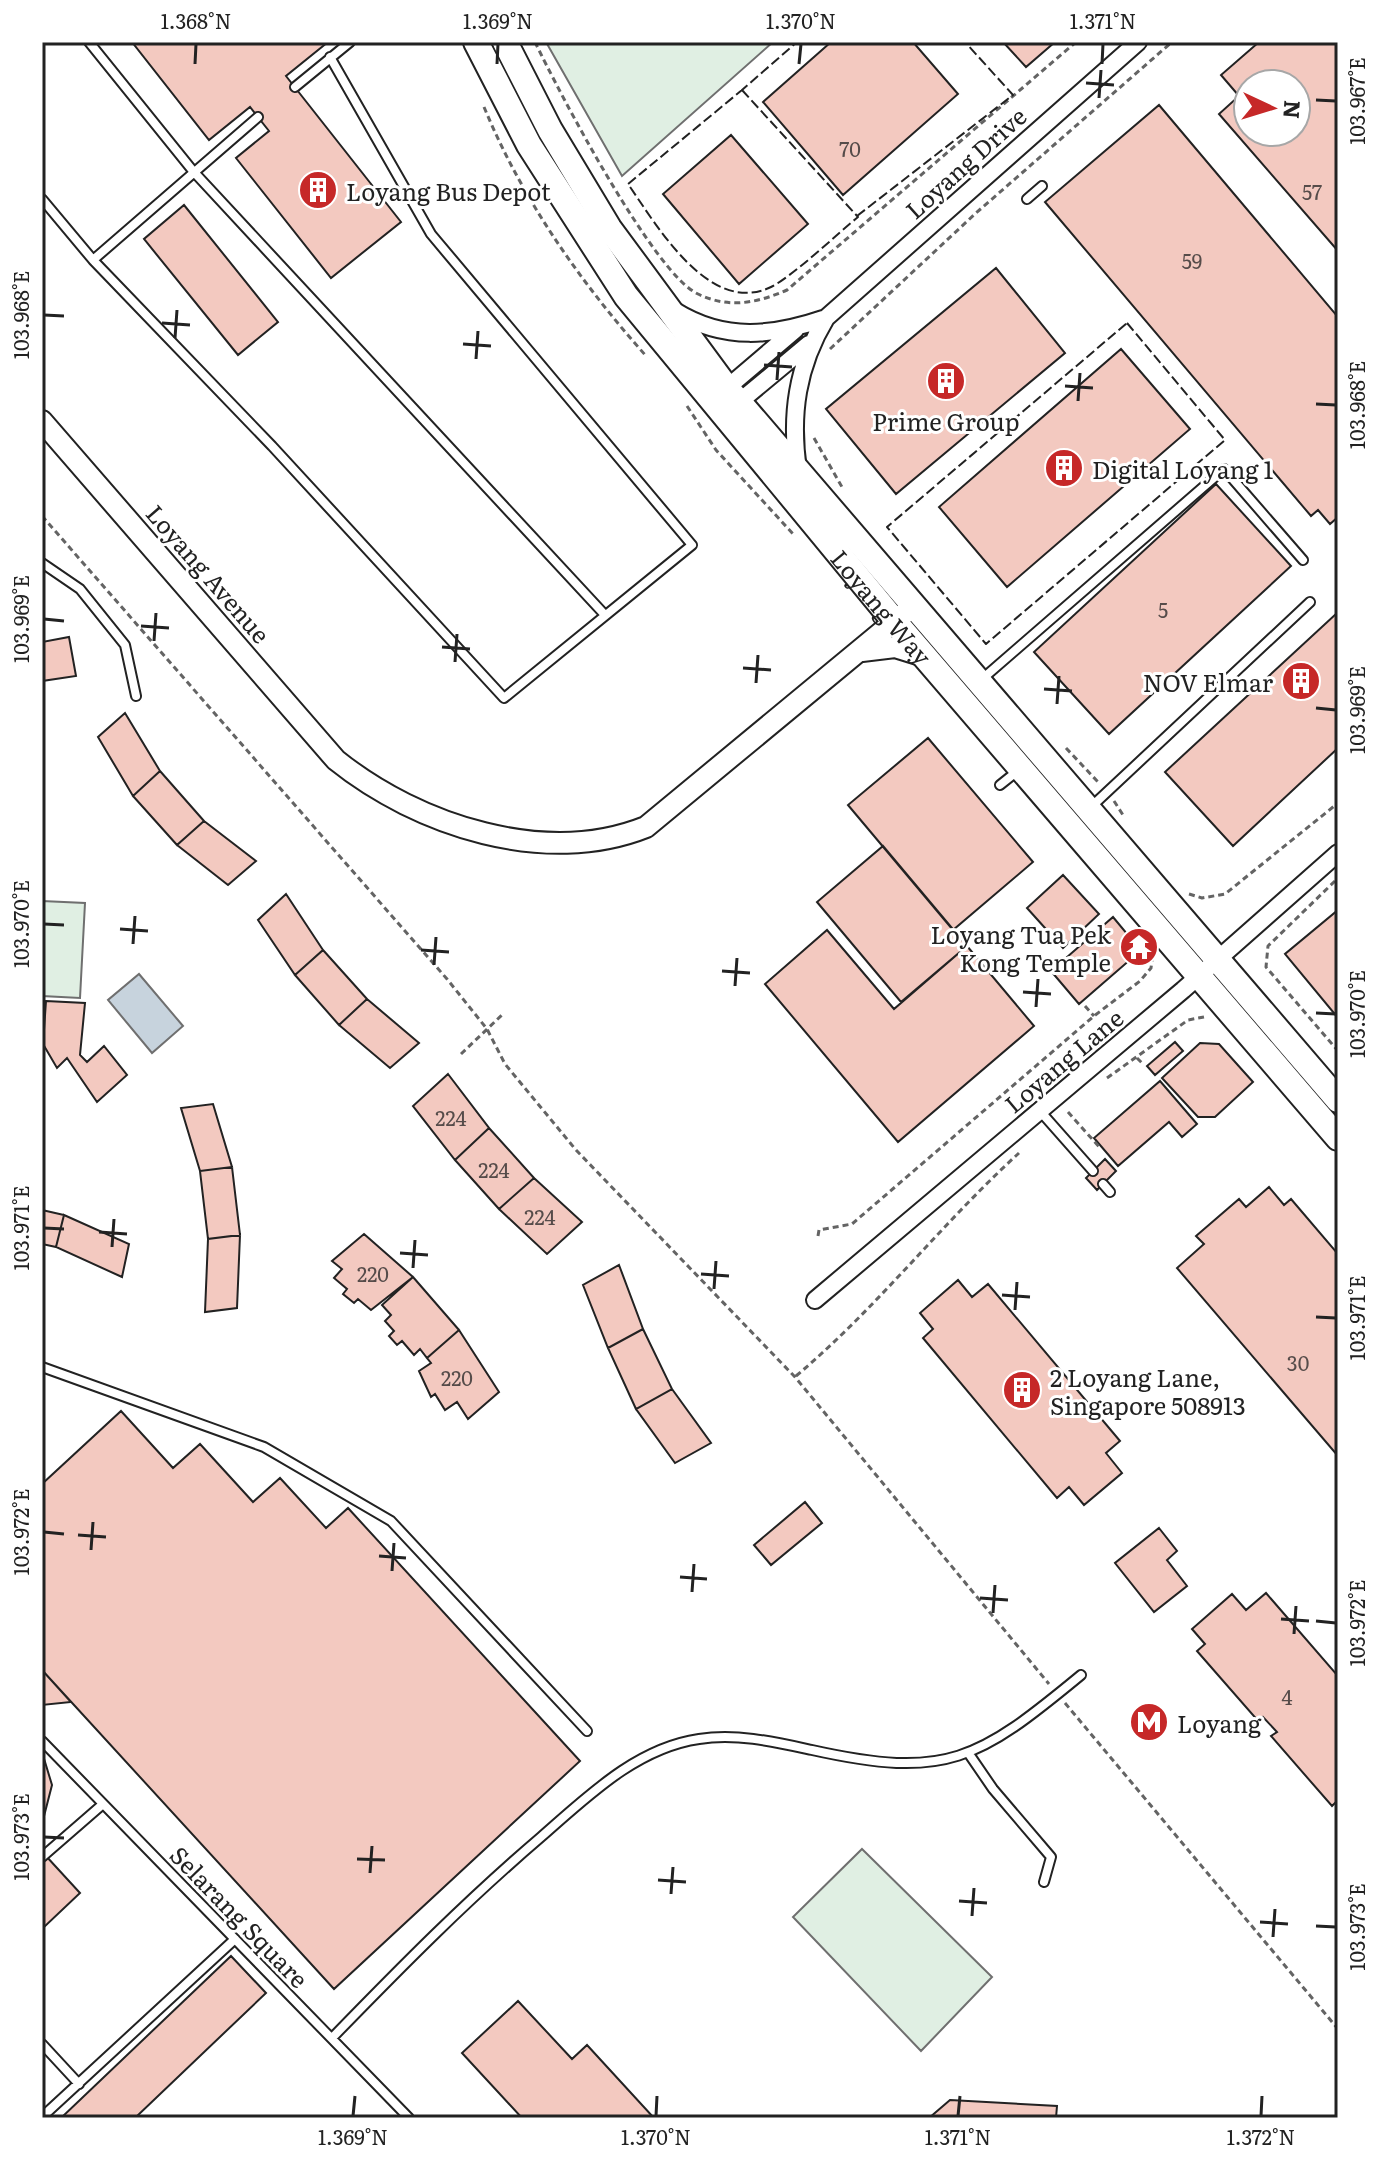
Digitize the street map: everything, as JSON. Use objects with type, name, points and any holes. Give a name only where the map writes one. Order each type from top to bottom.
[{"type":"main road","name":"Loyang Way","points":[[476,42],[529,145],[587,240],[626,296],[799,475],[903,614],[924,656],[1021,769],[1208,968],[1338,1100]]},
{"type":"main road","name":"Loyang Way","points":[[505,42],[550,130],[602,216],[664,304],[726,401],[903,614],[977,683],[1088,811],[1338,1138]]},
{"type":"street","name":"Loyang Drive","points":[[799,475],[793,435],[795,403],[811,343],[826,318],[1138,42]]},
{"type":"street","name":"Loyang Drive","points":[[664,304],[696,324],[733,333],[770,334],[826,318]]},
{"type":"street","name":"Loyang Drive","points":[[726,401],[799,327]]},
{"type":"street","name":"Loyang Drive","points":[[726,401],[811,343]]},
{"type":"street","name":"Loyang Avenue","points":[[42,421],[336,760],[489,824],[533,835],[584,833],[673,805],[858,652]]},
{"type":"street","points":[[858,652],[903,614]]},
{"type":"street","points":[[858,652],[895,647],[924,656]]},
{"type":"street","name":"Loyang Lane","points":[[815,1300],[1045,1118],[1338,853]]},
{"type":"lane","points":[[89,42],[193,171],[605,615]]},
{"type":"lane","points":[[295,87],[350,42]]},
{"type":"lane","points":[[42,199],[93,260],[272,446],[504,698],[692,545],[431,234],[330,57]]},
{"type":"lane","points":[[93,260],[258,117]]},
{"type":"lane","points":[[1027,199],[1042,186]]},
{"type":"lane","points":[[977,683],[1224,469],[1303,560]]},
{"type":"lane","points":[[42,563],[80,589],[125,645],[136,696]]},
{"type":"lane","points":[[1088,811],[1310,602]]},
{"type":"lane","points":[[1000,785],[1021,769]]},
{"type":"lane","points":[[1045,1118],[1093,1171]]},
{"type":"lane","points":[[1103,1184],[1110,1192]]},
{"type":"lane","points":[[42,1367],[264,1447],[391,1521],[587,1731]]},
{"type":"lane","points":[[332,2038],[458,1908],[613,1777],[651,1753],[698,1739],[746,1737],[866,1762],[903,1766],[931,1764],[969,1754],[1012,1732],[1081,1675]]},
{"type":"lane","name":"Selarang Square","points":[[42,1741],[409,2118]]},
{"type":"lane","points":[[969,1754],[993,1789],[1051,1857],[1044,1882]]},
{"type":"lane","points":[[42,1857],[103,1804]]},
{"type":"lane","points":[[42,2117],[235,1939]]},
{"type":"lane","points":[[42,2044],[79,2084]]},
{"type":"path","points":[[535,42],[646,238],[677,280],[696,294],[738,304],[762,301],[787,290],[1076,42]]},
{"type":"path","points":[[823,356],[976,213],[1172,42]]},
{"type":"path","points":[[813,437],[825,464],[846,492]]},
{"type":"path","points":[[42,516],[319,830],[487,1029],[505,1064],[576,1150],[795,1377],[1338,2029]]},
{"type":"path","points":[[1056,737],[1107,792],[1131,826]]},
{"type":"path","points":[[1186,893],[1202,898],[1219,898],[1338,803]]},
{"type":"path","points":[[1338,878],[1268,946],[1266,967],[1338,1051]]},
{"type":"path","points":[[818,1236],[819,1230],[852,1224],[1094,1016],[1140,981],[1151,968],[1153,953],[1149,944]]},
{"type":"path","points":[[1085,1006],[1094,1016]]},
{"type":"path","points":[[461,1054],[504,1013]]},
{"type":"path","points":[[1099,1084],[1188,1020],[1205,1017]]},
{"type":"path","points":[[1137,1058],[1143,1064]]},
{"type":"path","points":[[1045,1118],[1068,1112],[1077,1102]]},
{"type":"path","points":[[1068,1112],[1101,1149]]},
{"type":"path","points":[[795,1377],[843,1334],[967,1200],[1019,1153]]},
{"type":"green space","points":[[546,42],[773,42],[622,176]]},
{"type":"green space","points":[[42,901],[85,903],[80,998],[42,996]]},
{"type":"green space","points":[[862,1849],[992,1977],[921,2051],[793,1917]]},
{"type":"shaded area","points":[[139,974],[183,1026],[152,1053],[108,1000]]},
{"type":"building","name":"Loyang Bus Depot","points":[[132,42],[328,42],[286,76],[401,222],[331,278],[236,158],[269,131],[250,107],[209,140]]},
{"type":"building","points":[[831,42],[913,42],[958,94],[843,195],[763,102]]},
{"type":"building","points":[[1003,42],[1055,42],[1026,67]]},
{"type":"building","points":[[1259,42],[1338,42],[1338,251],[1249,148],[1312,148],[1312,68],[1232,68],[1232,88],[1221,75]]},
{"type":"building","points":[[1232,102],[1232,129],[1219,114]]},
{"type":"building","points":[[1159,105],[1338,317],[1338,517],[1330,524],[1318,510],[1311,516],[1045,202]]},
{"type":"building","points":[[731,135],[808,224],[739,284],[663,194]]},
{"type":"building","points":[[184,205],[278,322],[238,355],[144,239]]},
{"type":"building","name":"Prime Group","points":[[996,268],[1065,353],[896,494],[826,409]]},
{"type":"building","name":"Digital Loyang 1","points":[[1121,349],[1190,429],[1007,587],[939,507]]},
{"type":"building","points":[[1216,484],[1291,566],[1109,734],[1034,652]]},
{"type":"building","name":"NOV Elmar","points":[[1337,613],[1338,748],[1233,846],[1165,772]]},
{"type":"building","points":[[69,637],[76,676],[42,681],[42,642]]},
{"type":"building","points":[[125,713],[160,771],[133,796],[98,737]]},
{"type":"building","points":[[928,738],[1033,862],[953,930],[848,805]]},
{"type":"building","points":[[160,771],[204,821],[177,845],[133,796]]},
{"type":"building","points":[[204,821],[256,861],[228,885],[177,845]]},
{"type":"building","points":[[883,846],[967,946],[901,1002],[817,902]]},
{"type":"building","points":[[1063,875],[1099,914],[1063,948],[1027,908]]},
{"type":"building","points":[[286,894],[323,950],[295,975],[258,920]]},
{"type":"building","points":[[1338,910],[1338,1018],[1285,954]]},
{"type":"building","points":[[1113,917],[1128,935],[1126,953],[1131,959],[1079,1004],[1051,971]]},
{"type":"building","points":[[827,930],[894,1009],[967,946],[1034,1026],[898,1142],[765,984]]},
{"type":"building","points":[[323,950],[367,999],[339,1025],[295,975]]},
{"type":"building","points":[[367,999],[419,1043],[390,1068],[339,1025]]},
{"type":"building","points":[[46,1001],[85,1003],[80,1055],[87,1062],[104,1046],[127,1075],[97,1102],[67,1058],[57,1068],[43,1044]]},
{"type":"building","points":[[1175,1042],[1183,1051],[1155,1075],[1147,1066]]},
{"type":"building","points":[[1200,1043],[1219,1044],[1253,1082],[1215,1117],[1198,1117],[1162,1078]]},
{"type":"building","points":[[448,1074],[489,1128],[455,1160],[413,1106]]},
{"type":"building","points":[[1160,1081],[1197,1124],[1182,1137],[1169,1122],[1118,1166],[1094,1138]]},
{"type":"building","points":[[213,1104],[232,1167],[200,1171],[181,1108]]},
{"type":"building","points":[[489,1128],[534,1178],[499,1209],[455,1160]]},
{"type":"building","points":[[1105,1159],[1116,1171],[1097,1190],[1086,1178]]},
{"type":"building","points":[[232,1167],[240,1235],[208,1239],[200,1171]]},
{"type":"building","points":[[534,1178],[582,1222],[547,1254],[499,1209]]},
{"type":"building","points":[[1269,1187],[1284,1205],[1291,1199],[1338,1254],[1338,1456],[1177,1268],[1204,1244],[1196,1236],[1239,1199],[1246,1207]]},
{"type":"building","points":[[42,1210],[64,1215],[56,1247],[42,1244]]},
{"type":"building","points":[[64,1215],[129,1244],[122,1277],[56,1247]]},
{"type":"building","points":[[364,1234],[413,1277],[371,1310],[358,1299],[354,1303],[343,1294],[347,1289],[334,1278],[342,1269],[332,1261]]},
{"type":"building","points":[[240,1235],[237,1308],[205,1312],[208,1239]]},
{"type":"building","points":[[619,1265],[643,1329],[608,1348],[583,1285]]},
{"type":"building","points":[[413,1277],[459,1330],[427,1358],[420,1349],[414,1355],[402,1341],[397,1345],[389,1336],[394,1331],[385,1321],[391,1315],[382,1305]]},
{"type":"building","name":"2 Loyang Lane, Singapore 508913","points":[[958,1280],[972,1297],[988,1284],[1120,1441],[1106,1453],[1122,1473],[1084,1505],[1069,1487],[1057,1498],[923,1338],[933,1329],[920,1313]]},
{"type":"building","points":[[643,1329],[672,1389],[636,1409],[608,1348]]},
{"type":"building","points":[[459,1330],[499,1392],[468,1419],[457,1402],[445,1410],[435,1394],[431,1397],[419,1371],[431,1363],[427,1358]]},
{"type":"building","points":[[672,1389],[711,1443],[675,1463],[636,1409]]},
{"type":"building","points":[[121,1411],[173,1468],[200,1444],[253,1502],[280,1478],[326,1528],[348,1508],[580,1761],[334,1989],[42,1670],[42,1484]]},
{"type":"building","points":[[805,1502],[822,1523],[771,1565],[754,1545]]},
{"type":"building","points":[[1159,1528],[1177,1551],[1167,1560],[1187,1586],[1154,1612],[1115,1563]]},
{"type":"building","points":[[1266,1593],[1338,1676],[1338,1800],[1332,1806],[1271,1736],[1277,1732],[1263,1717],[1259,1722],[1197,1651],[1205,1644],[1192,1629],[1232,1594],[1246,1610]]},
{"type":"building","points":[[42,1670],[71,1702],[42,1705]]},
{"type":"building","points":[[42,1752],[52,1785],[42,1824]]},
{"type":"building","points":[[46,1856],[80,1893],[42,1929],[42,1859]]},
{"type":"building","points":[[231,1956],[266,1993],[135,2118],[61,2118]]},
{"type":"building","points":[[518,2001],[572,2059],[587,2045],[654,2118],[522,2118],[462,2053]]},
{"type":"building","points":[[950,2100],[1057,2106],[1056,2118],[929,2118]]},
{"type":"fence","points":[[744,92],[742,90],[797,42]]},
{"type":"fence","points":[[857,216],[1013,95],[965,42]]},
{"type":"fence","points":[[742,90],[858,217],[780,282],[748,293],[726,289],[687,262],[628,184],[742,90]]},
{"type":"fence","points":[[1127,323],[1225,440],[986,644],[887,527],[1127,323]]},
{"type":"place","name":"Loyang Bus Depot","points":[[318,190]]},
{"type":"place","name":"Prime Group","points":[[946,381]]},
{"type":"place","name":"Digital Loyang 1","points":[[1064,468]]},
{"type":"place","name":"NOV Elmar","points":[[1301,681]]},
{"type":"place","name":"Loyang Tua Pek Kong Temple","points":[[1139,947]]},
{"type":"place","name":"2 Loyang Lane, Singapore 508913","points":[[1022,1390]]},
{"type":"place","name":"Loyang","points":[[1149,1722]]}]
